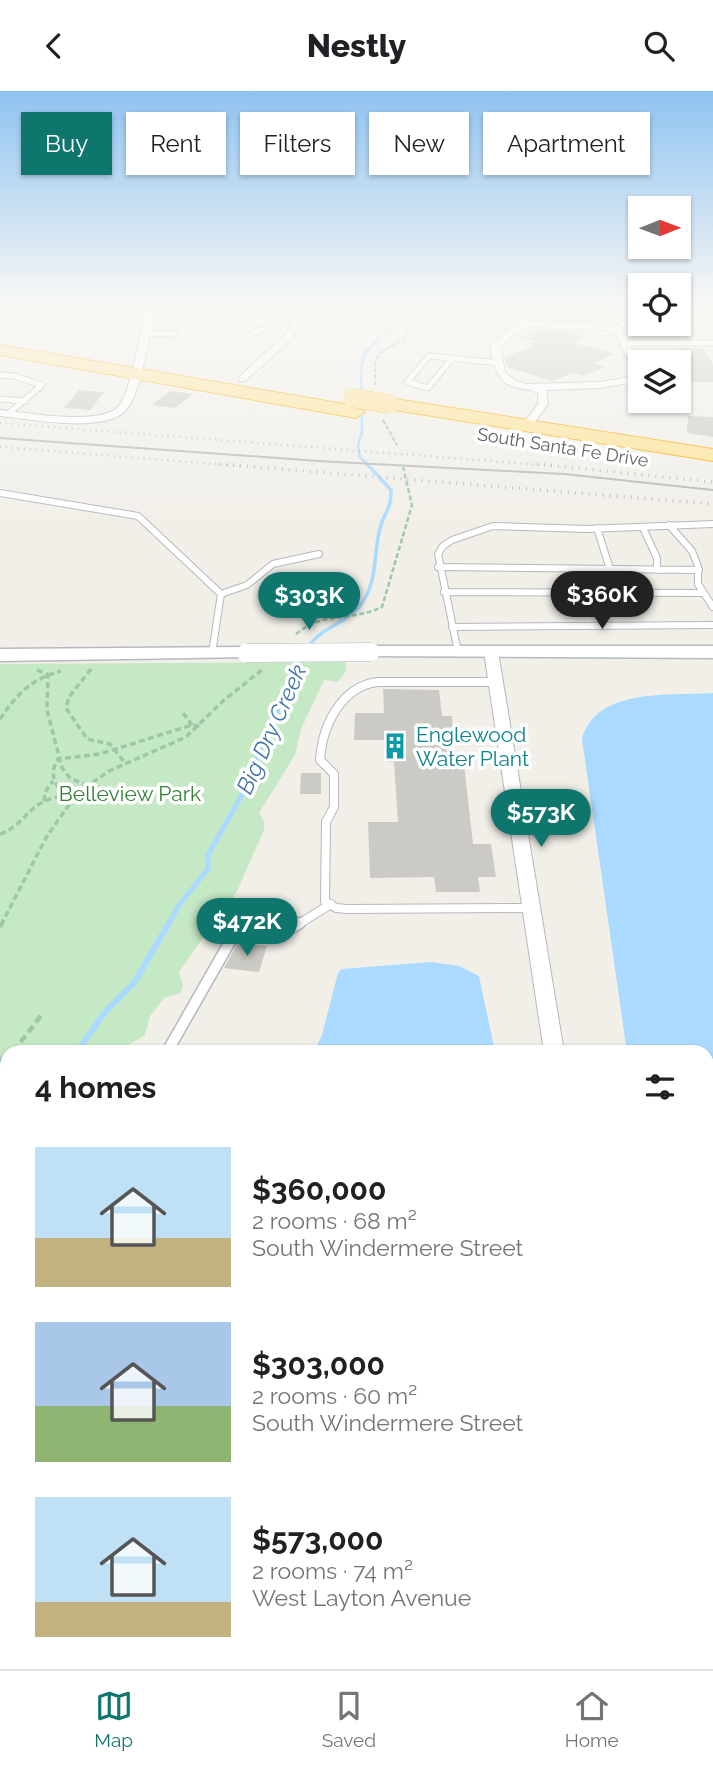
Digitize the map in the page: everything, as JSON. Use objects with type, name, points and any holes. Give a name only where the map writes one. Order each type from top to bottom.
[{"type":"highway","name":"South Santa Fe Drive","points":[[183,381],[385,410],[713,470]]},
{"type":"highway","name":"South Santa Fe Drive","points":[[249,381],[354,405]]},
{"type":"highway","points":[[130,394],[145,387],[191,383]]},
{"type":"highway","name":"South Santa Fe Drive","points":[[385,410],[540,421],[550,427],[598,439],[713,455]]},
{"type":"street","points":[[4,413],[98,418],[117,413],[126,405],[134,381]]},
{"type":"street","points":[[510,381],[518,386],[538,389],[628,382]]},
{"type":"street","points":[[532,420],[545,397],[538,389]]},
{"type":"street","points":[[491,652],[553,1045]]},
{"type":"street","points":[[0,655],[713,652]]},
{"type":"lane","points":[[4,413],[41,388],[41,383],[29,381]]},
{"type":"lane","points":[[408,381],[428,388],[434,381]]},
{"type":"lane","points":[[0,399],[25,401]]},
{"type":"lane","points":[[0,493],[138,516],[220,594]]},
{"type":"lane","points":[[458,652],[439,567],[438,555],[443,546],[473,531],[493,526],[643,528],[713,524]]},
{"type":"lane","points":[[670,525],[695,553],[699,570],[698,585],[713,607]]},
{"type":"lane","points":[[597,528],[610,569]]},
{"type":"lane","points":[[643,528],[657,558],[657,570]]},
{"type":"lane","points":[[220,594],[247,585],[273,564],[319,554]]},
{"type":"lane","points":[[439,567],[699,570]]},
{"type":"lane","points":[[444,591],[702,593]]},
{"type":"lane","points":[[212,653],[220,594]]},
{"type":"lane","points":[[452,627],[713,625]]},
{"type":"lane","points":[[496,682],[377,681],[363,684],[344,697],[319,748],[320,760],[334,774],[334,807],[326,822],[326,901],[347,909],[531,908]]},
{"type":"lane","points":[[171,1045],[236,931],[277,937],[331,904]]},
{"type":"path","points":[[379,381],[397,445]]},
{"type":"path","points":[[290,640],[304,625],[314,620],[379,609],[384,601],[412,505],[403,467]]},
{"type":"path","points":[[81,667],[92,665],[88,678],[67,699],[66,708],[86,739],[110,744],[126,764]]},
{"type":"path","points":[[0,927],[19,895],[35,853],[74,800],[88,786],[126,764],[184,739],[226,698],[267,666]]},
{"type":"path","points":[[33,669],[47,674],[50,681],[46,707],[58,743],[58,759],[65,775],[74,782],[88,786]]},
{"type":"path","points":[[0,719],[26,683],[69,669]]},
{"type":"path","points":[[183,713],[192,725]]},
{"type":"path","points":[[74,800],[64,796],[53,782],[53,767],[58,759],[116,750],[192,725],[200,726]]},
{"type":"path","points":[[44,801],[45,792],[53,782]]},
{"type":"path","points":[[0,834],[12,830],[26,810],[44,801],[64,796]]},
{"type":"path","points":[[19,1045],[43,1013]]},
{"type":"green space","name":"Belleview Park","points":[[346,662],[346,671],[338,682],[324,680],[301,729],[295,755],[259,813],[264,821],[264,830],[237,891],[210,933],[204,936],[179,972],[183,987],[180,993],[164,998],[150,1016],[145,1035],[129,1045],[0,1045],[0,664]]},
{"type":"water","points":[[713,693],[713,1045],[626,1045],[582,739],[590,722],[602,710],[618,702],[656,695]]},
{"type":"water","points":[[431,962],[459,966],[479,976],[494,1045],[317,1045],[338,973],[342,969]]},
{"type":"building","points":[[79,390],[104,392],[90,410],[64,408]]},
{"type":"building","points":[[170,391],[193,394],[175,408],[152,405]]},
{"type":"building","points":[[688,416],[713,417],[713,437],[687,433]]},
{"type":"building","points":[[383,689],[439,690],[442,716],[452,716],[453,732],[445,731],[449,765],[464,765],[473,844],[491,844],[496,877],[478,877],[480,892],[436,892],[434,877],[370,878],[368,822],[398,822],[394,762],[387,762],[386,740],[354,740],[355,713],[384,713]]},
{"type":"building","points":[[301,773],[321,773],[321,794],[300,794]]},
{"type":"building","points":[[238,943],[267,946],[259,972],[224,968]]},
{"type":"waterway","name":"Big Dry Creek","points":[[361,381],[362,432],[358,445],[360,457],[367,464]]},
{"type":"waterway","name":"Big Dry Creek","points":[[309,647],[319,636],[353,613],[366,597],[370,587],[378,535],[389,506],[391,490],[367,464]]},
{"type":"waterway","name":"Big Dry Creek","points":[[297,667],[304,656]]},
{"type":"waterway","name":"Big Dry Creek","points":[[168,925],[179,905],[208,869],[208,855],[249,782],[258,754],[297,667]]},
{"type":"waterway","name":"Big Dry Creek","points":[[82,1045],[105,1012],[134,983],[169,923]]},
{"type":"tram line","points":[[0,438],[318,461],[564,474],[713,490]]},
{"type":"railway","points":[[0,423],[555,466]]},
{"type":"railway","points":[[0,447],[241,466]]},
{"type":"railway","points":[[219,464],[713,504]]},
{"type":"railway","points":[[537,464],[713,482]]},
{"type":"place","name":"Englewood Water Plant","points":[[395,746]]}]
